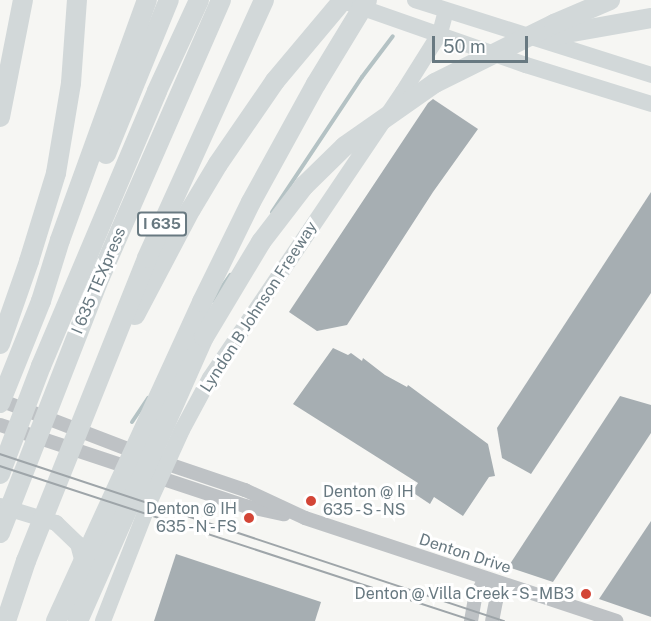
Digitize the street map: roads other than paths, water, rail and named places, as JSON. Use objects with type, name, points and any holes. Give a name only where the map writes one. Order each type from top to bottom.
[{"type":"highway","points":[[0,117],[23,0]]},
{"type":"highway","points":[[0,344],[56,173],[71,83],[77,0]]},
{"type":"highway","name":"I 635 TEXpress","points":[[0,474],[45,355],[157,91],[199,0]]},
{"type":"highway","name":"I 635 TEXpress","points":[[0,533],[100,277],[221,0]]},
{"type":"highway","points":[[238,55],[251,0]]},
{"type":"highway","name":"I 635","points":[[6,621],[26,561],[147,258],[264,0]]},
{"type":"highway","points":[[91,394],[191,209],[245,124],[341,0]]},
{"type":"highway","points":[[56,621],[201,302],[251,202],[310,94],[367,0]]},
{"type":"highway","points":[[76,618],[204,338],[240,275],[279,216],[323,165],[375,124],[435,82],[610,0]]},
{"type":"highway","points":[[0,402],[40,301],[146,2]]},
{"type":"highway","points":[[40,301],[70,244],[167,6]]},
{"type":"highway","points":[[510,46],[561,33],[651,18]]},
{"type":"main road","points":[[341,0],[526,65],[651,104]]},
{"type":"main road","points":[[415,0],[651,75]]},
{"type":"main road","name":"Lyndon B Johnson Freeway","points":[[104,620],[163,472],[210,378],[403,92],[440,33],[446,10]]},
{"type":"main road","points":[[0,506],[56,524],[78,544],[84,567],[76,618]]},
{"type":"street","name":"Denton Drive","points":[[0,402],[245,506],[305,518],[616,621]]},
{"type":"street","name":"Denton Drive","points":[[0,425],[163,472]]},
{"type":"street","points":[[471,621],[475,598],[485,578]]},
{"type":"street","points":[[485,578],[496,601],[492,621]]},
{"type":"waterway","points":[[272,212],[362,77],[393,36]]},
{"type":"waterway","points":[[212,301],[230,275]]},
{"type":"waterway","points":[[132,422],[148,398]]},
{"type":"tram line","points":[[0,454],[504,621]]},
{"type":"tram line","points":[[0,466],[474,621]]},
{"type":"place","name":"Denton @ IH 635 - S - NS","points":[[311,501]]},
{"type":"place","name":"Denton @ IH 635 - N - FS","points":[[249,518]]},
{"type":"place","name":"Denton @ Villa Creek - S - MB3","points":[[586,594]]}]
